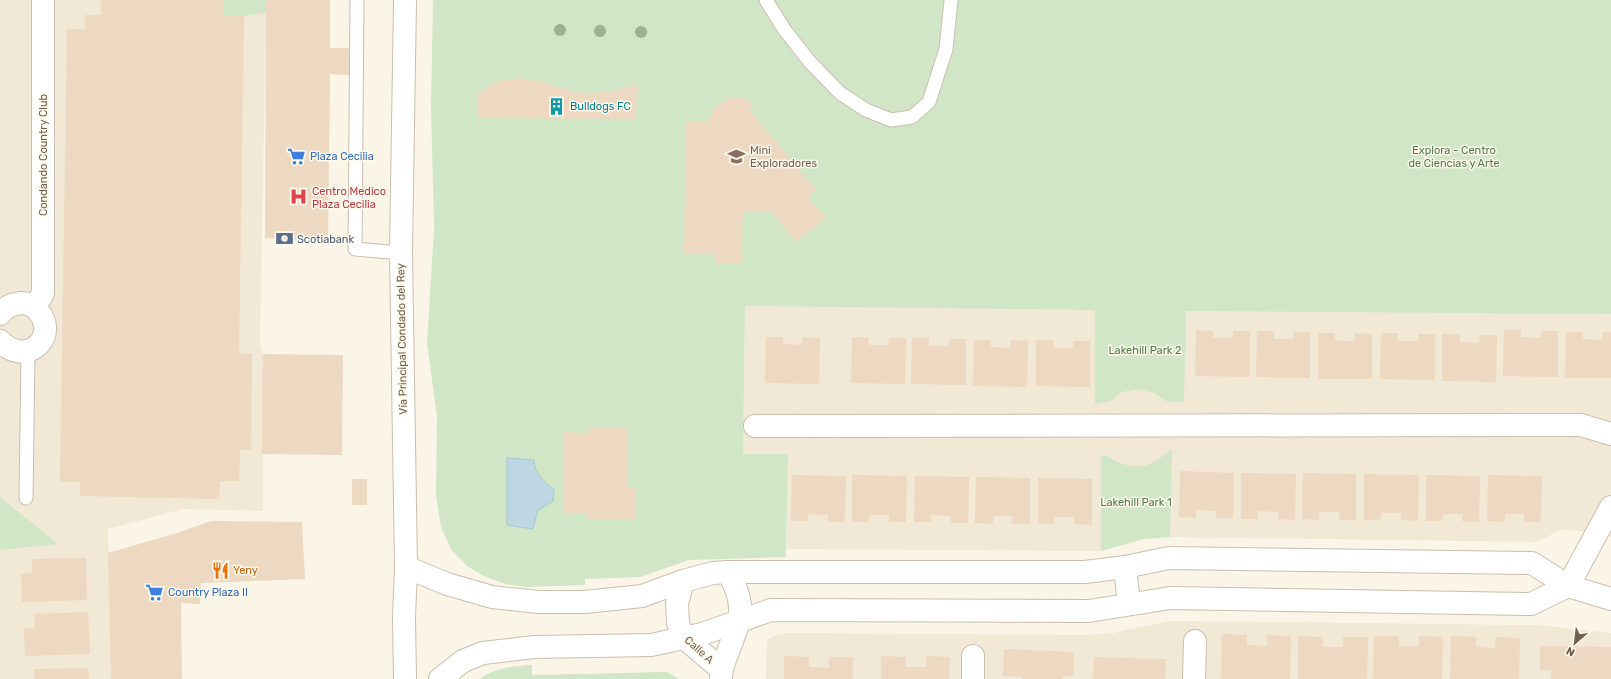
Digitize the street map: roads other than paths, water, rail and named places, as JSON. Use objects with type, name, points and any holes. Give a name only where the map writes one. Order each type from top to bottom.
[{"type":"street","name":"Condando Country Club","points":[[35,307],[43,293],[43,0]]},
{"type":"street","name":"Vía Principal Condado del Rey","points":[[405,679],[404,618],[406,567],[401,253],[406,0]]},
{"type":"street","points":[[0,314],[4,309],[13,304],[25,303],[35,307],[42,315],[46,326],[44,336],[38,346],[28,351],[17,352],[7,348],[0,341]]},
{"type":"street","points":[[755,426],[1581,425],[1611,434]]},
{"type":"street","points":[[440,679],[463,661],[483,653],[534,647],[651,645],[721,629],[771,610],[1089,611],[1170,598],[1531,604],[1568,586],[1611,507]]},
{"type":"street","points":[[406,567],[447,584],[492,596],[538,602],[585,602],[642,596],[683,581],[713,573],[728,572],[1085,572],[1125,567],[1169,558],[1532,563],[1568,586],[1611,599]]},
{"type":"street","points":[[1125,567],[1129,604]]},
{"type":"street","name":"Calle A","points":[[683,581],[677,603],[678,623],[683,638],[721,674],[739,621],[740,607],[737,589],[728,572]]},
{"type":"street","points":[[1194,679],[1195,641]]},
{"type":"street","points":[[973,656],[973,679]]},
{"type":"lane","points":[[357,0],[356,249],[401,253]]},
{"type":"lane","points":[[766,0],[784,29],[809,61],[840,93],[866,110],[891,120],[912,117],[929,102],[946,49],[952,1]]},
{"type":"lane","points":[[26,498],[28,351]]},
{"type":"water","points":[[507,458],[534,460],[534,465],[538,473],[554,490],[553,501],[538,510],[533,529],[507,525]]},
{"type":"place","name":"Bulldogs FC","points":[[557,106]]},
{"type":"place","name":"Plaza Cecilia","points":[[297,156]]},
{"type":"place","name":"Mini Exploradores","points":[[737,156]]},
{"type":"place","name":"Centro Medico Plaza Cecilia","points":[[299,197]]},
{"type":"place","name":"Scotiabank","points":[[284,239]]},
{"type":"place","name":"Yeny","points":[[220,570]]},
{"type":"place","name":"Country Plaza II","points":[[155,592]]},
{"type":"park label","name":"Explora - Centro de Ciencias y Arte","points":[[1454,156]]},
{"type":"park label","name":"Lakehill Park 2","points":[[1145,350]]},
{"type":"park label","name":"Lakehill Park 1","points":[[1136,502]]}]
